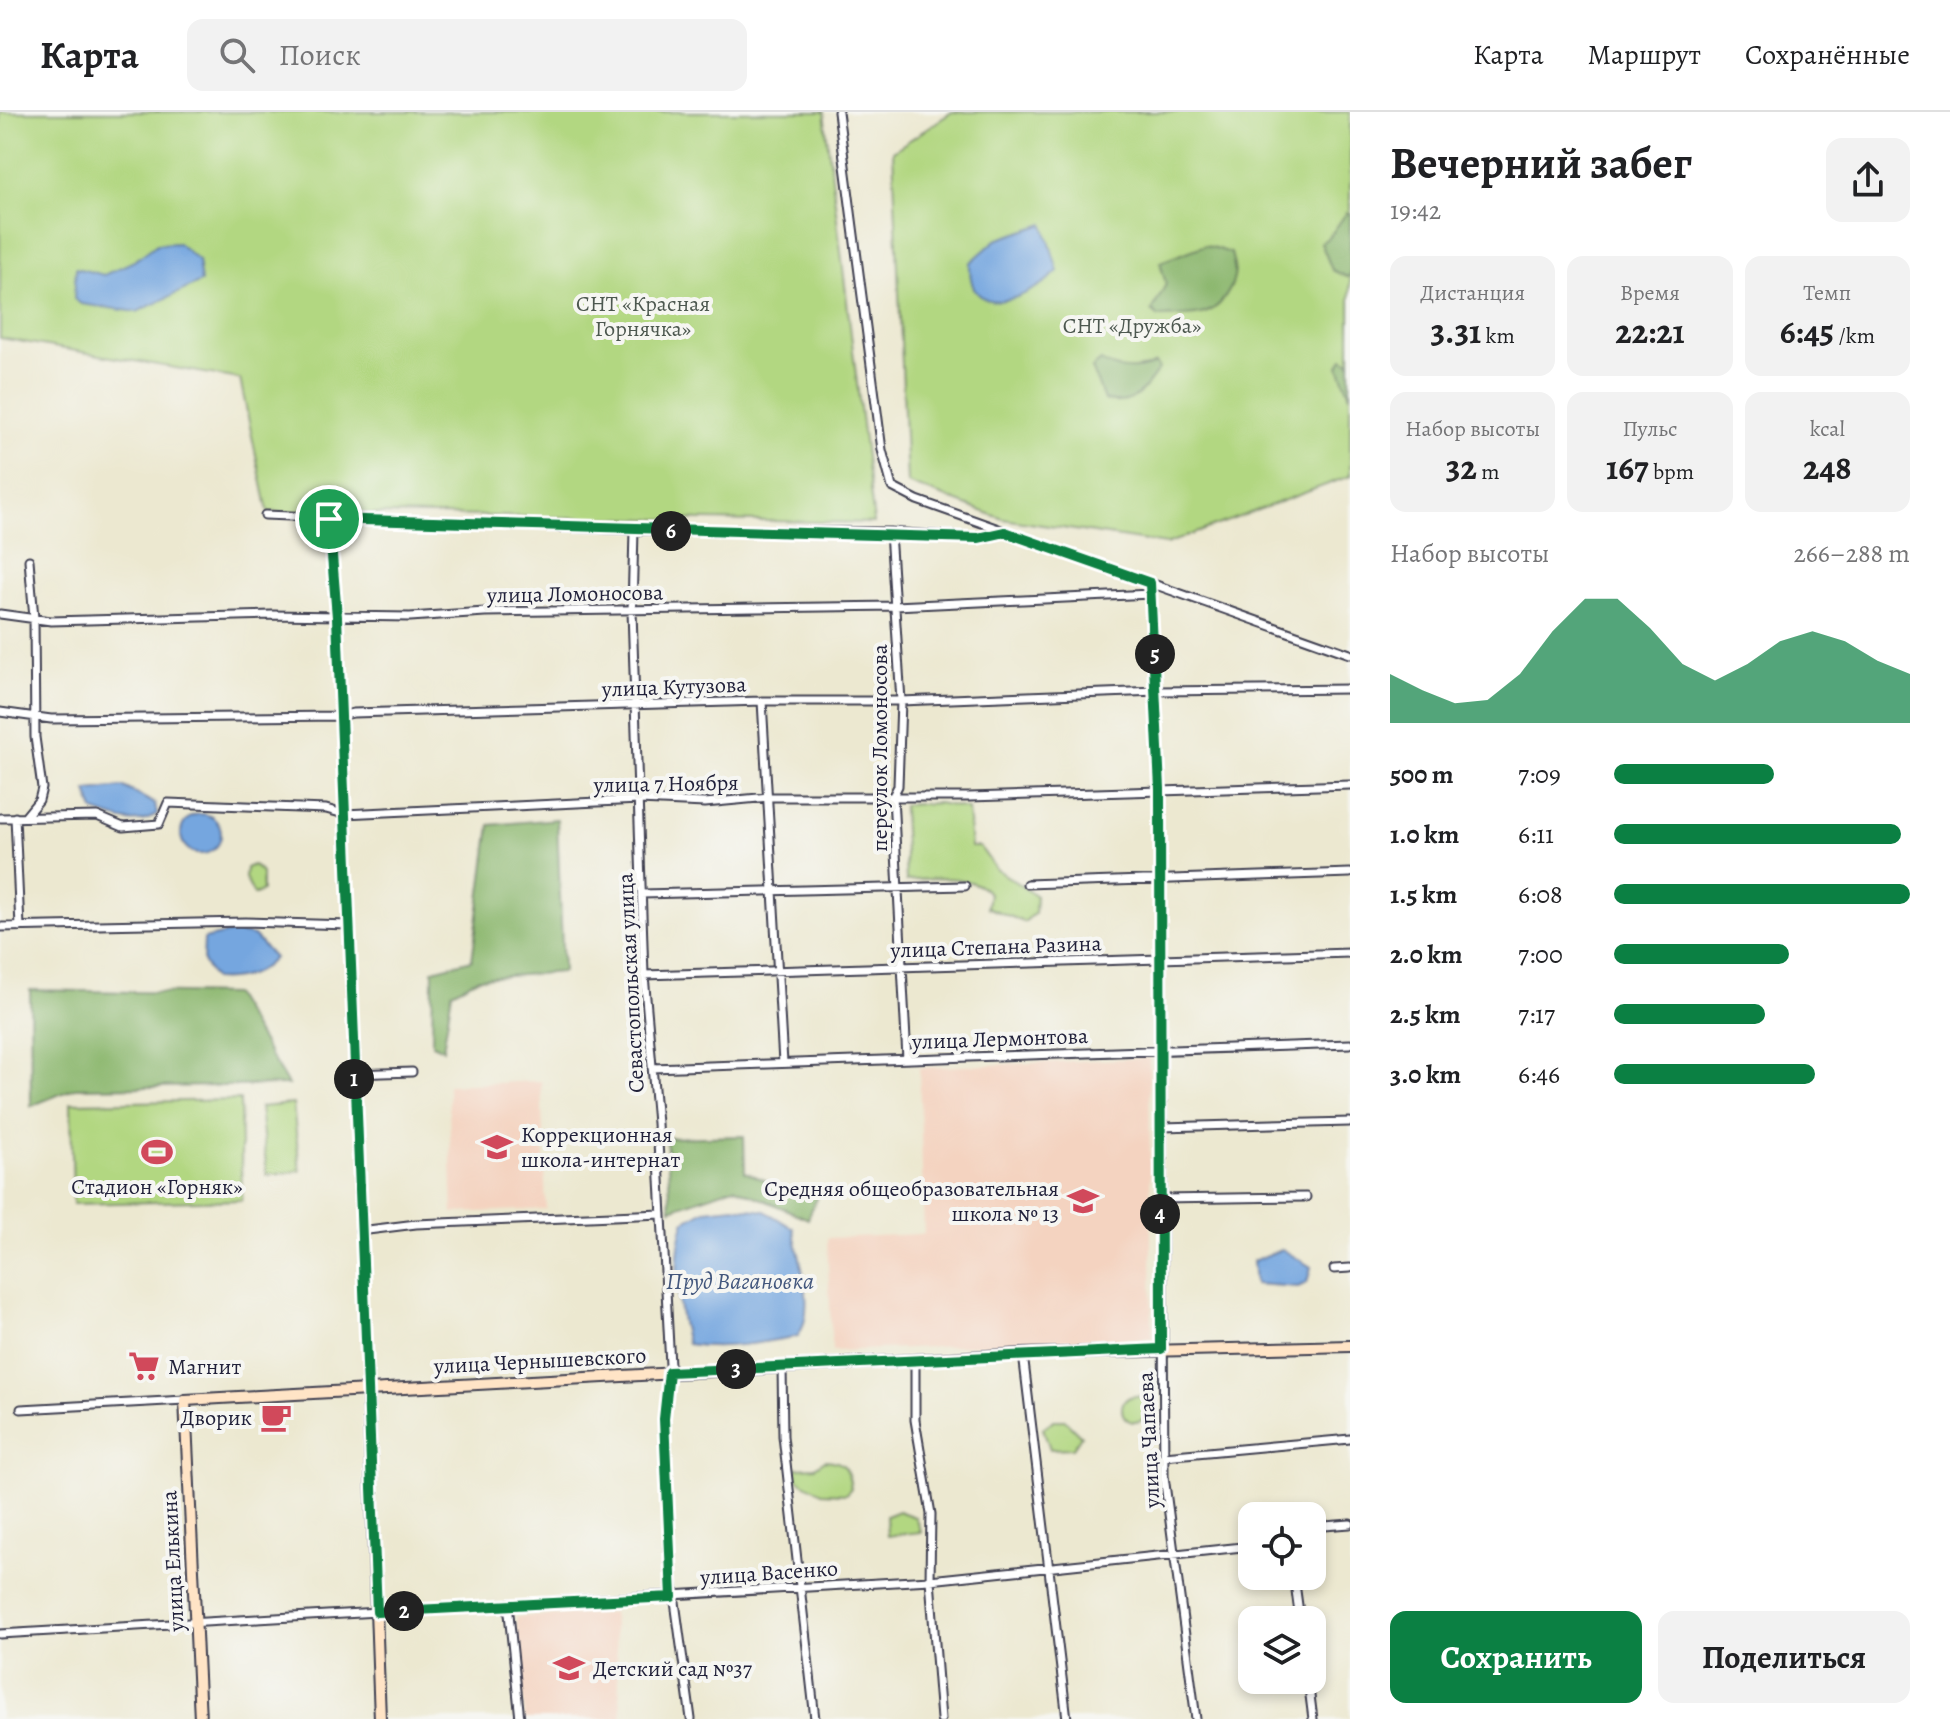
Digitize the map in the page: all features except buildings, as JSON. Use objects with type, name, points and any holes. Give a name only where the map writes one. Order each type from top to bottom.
[{"type":"street","points":[[838,112],[888,478],[892,487],[917,500],[1350,654]]},
{"type":"street","points":[[265,515],[634,530],[890,532],[978,538],[1005,532]]},
{"type":"street","points":[[329,519],[337,617],[380,1719]]},
{"type":"street","name":"Севастопольская улица","points":[[634,530],[632,611],[644,975],[662,1214],[669,1372],[664,1419],[672,1597],[682,1639],[691,1719]]},
{"type":"street","name":"переулок Ломоносова","points":[[890,532],[901,701],[898,786],[893,796],[907,1059]]},
{"type":"street","points":[[25,817],[39,800],[42,788],[35,737],[34,618],[29,560]]},
{"type":"street","name":"улица Чапаева","points":[[1150,583],[1160,789],[1164,1476],[1196,1719]]},
{"type":"street","name":"улица Ломоносова","points":[[0,614],[51,621],[337,617],[895,606],[1151,594]]},
{"type":"street","name":"улица Кутузова","points":[[0,712],[51,719],[340,716],[353,713],[762,701],[901,701],[1157,691],[1350,689]]},
{"type":"street","points":[[762,701],[783,1063]]},
{"type":"street","name":"улица 7 Ноября","points":[[0,818],[97,816],[123,827],[159,824],[168,803],[326,809],[344,814],[639,800],[705,803],[769,797],[969,797],[1350,785]]},
{"type":"street","points":[[15,817],[20,927]]},
{"type":"street","points":[[1027,884],[1350,873]]},
{"type":"street","points":[[642,894],[965,886]]},
{"type":"street","points":[[0,927],[245,922],[349,925]]},
{"type":"street","name":"улица Степана Разина","points":[[644,975],[1350,953]]},
{"type":"street","name":"улица Лермонтова","points":[[652,1068],[1350,1044]]},
{"type":"street","points":[[354,1074],[412,1072]]},
{"type":"street","points":[[1162,1127],[1350,1122]]},
{"type":"street","points":[[1160,1199],[1306,1197]]},
{"type":"street","points":[[360,1231],[416,1224],[662,1214]]},
{"type":"street","points":[[1334,1269],[1350,1268]]},
{"type":"street","name":"улица Чернышевского","points":[[21,1409],[915,1359],[1161,1349],[1350,1346]]},
{"type":"street","points":[[1023,1354],[1067,1719]]},
{"type":"street","points":[[915,1359],[915,1420],[931,1514],[930,1580],[941,1719]]},
{"type":"street","points":[[782,1366],[783,1436],[815,1719]]},
{"type":"street","name":"улица Елькина","points":[[185,1400],[200,1719]]},
{"type":"street","points":[[1164,1456],[1350,1439]]},
{"type":"street","points":[[1326,1526],[1350,1524]]},
{"type":"street","name":"улица Васенко","points":[[0,1634],[930,1580],[1238,1548]]},
{"type":"street","points":[[508,1604],[520,1719]]},
{"type":"street","points":[[1310,1694],[1313,1719]]},
{"type":"shaded area","points":[[1149,1058],[1152,1338],[832,1351],[827,1238],[924,1234],[919,1068]]},
{"type":"shaded area","name":"Коррекционная школа-интернат","points":[[541,1081],[546,1209],[453,1213],[448,1085]]},
{"type":"shaded area","name":"Детский сад №37","points":[[613,1613],[622,1719],[525,1719],[516,1617]]},
{"type":"green space","name":"СНТ «Красная Горнячка»","points":[[0,112],[824,112],[874,523],[268,512],[240,379],[0,338]]},
{"type":"green space","name":"СНТ «Дружба»","points":[[952,112],[1350,112],[1350,476],[1166,544],[1003,519],[907,483],[893,151]]},
{"type":"green space","points":[[1347,212],[1350,214],[1350,275],[1347,277],[1332,270],[1321,243]]},
{"type":"green space","points":[[1205,245],[1231,253],[1234,275],[1224,299],[1217,307],[1200,314],[1159,317],[1152,311],[1166,284],[1160,262]]},
{"type":"green space","points":[[1343,358],[1350,362],[1350,396],[1339,366]]},
{"type":"green space","points":[[1101,361],[1128,369],[1156,363],[1159,369],[1137,395],[1114,402],[1104,400],[1092,368]]},
{"type":"green space","points":[[938,803],[968,809],[971,847],[980,847],[995,868],[1036,896],[1035,913],[1024,922],[987,907],[989,893],[971,882],[950,878],[906,881],[903,805]]},
{"type":"green space","points":[[557,819],[563,972],[479,978],[452,992],[443,1049],[432,1044],[433,970],[472,960],[490,825]]},
{"type":"green space","points":[[253,865],[262,873],[262,891],[254,895],[245,878],[246,868]]},
{"type":"green space","points":[[30,990],[233,994],[288,1085],[75,1088],[31,1106]]},
{"type":"green space","name":"Стадион «Горняк»","points":[[240,1100],[242,1200],[73,1204],[71,1103]]},
{"type":"green space","points":[[293,1104],[300,1171],[267,1175],[260,1107]]},
{"type":"green space","points":[[744,1136],[745,1172],[796,1193],[819,1191],[808,1219],[734,1187],[671,1209],[666,1138]]},
{"type":"green space","points":[[1135,1396],[1144,1400],[1148,1409],[1144,1418],[1135,1422],[1126,1418],[1122,1409],[1126,1400]]},
{"type":"green space","points":[[1054,1420],[1065,1420],[1081,1436],[1073,1448],[1050,1449],[1043,1428]]},
{"type":"green space","points":[[825,1460],[838,1462],[845,1467],[851,1488],[846,1494],[822,1493],[797,1479],[796,1468],[815,1467]]},
{"type":"green space","points":[[898,1511],[915,1517],[921,1532],[887,1536],[886,1516]]},
{"type":"water","points":[[1044,224],[1058,271],[1018,297],[990,300],[979,294],[972,282],[970,263],[996,240]]},
{"type":"water","points":[[178,243],[198,260],[201,282],[137,312],[81,304],[74,299],[76,268],[104,275],[134,261],[157,244]]},
{"type":"water","points":[[124,787],[155,804],[157,814],[134,821],[94,811],[87,791]]},
{"type":"water","points":[[201,814],[215,820],[221,834],[215,848],[201,854],[187,848],[181,834],[187,820]]},
{"type":"water","points":[[234,932],[254,936],[274,958],[247,976],[214,979],[203,962],[204,939]]},
{"type":"water","name":"Пруд Вагановка","points":[[734,1207],[765,1211],[793,1228],[805,1284],[803,1325],[798,1336],[770,1341],[729,1346],[687,1344],[677,1283],[678,1252],[684,1222],[705,1210]]},
{"type":"water","points":[[1282,1249],[1311,1267],[1307,1283],[1298,1287],[1255,1284],[1253,1261]]},
{"type":"place","name":"Коррекционная школа-интернат","points":[[497,1147]]},
{"type":"place","name":"Стадион «Горняк»","points":[[157,1152]]},
{"type":"place","name":"Средняя общеобразовательная школа № 13","points":[[1083,1201]]},
{"type":"place","name":"Магнит","points":[[144,1366]]},
{"type":"place","name":"Дворик","points":[[276,1417]]},
{"type":"place","name":"Детский сад №37","points":[[569,1668]]},
{"type":"route","points":[[329,519],[642,531],[890,532],[978,538],[1005,532],[1150,583],[1160,789],[1163,1049],[1161,1349],[669,1372],[664,1419],[672,1597],[377,1612],[337,617],[329,519]]}]
